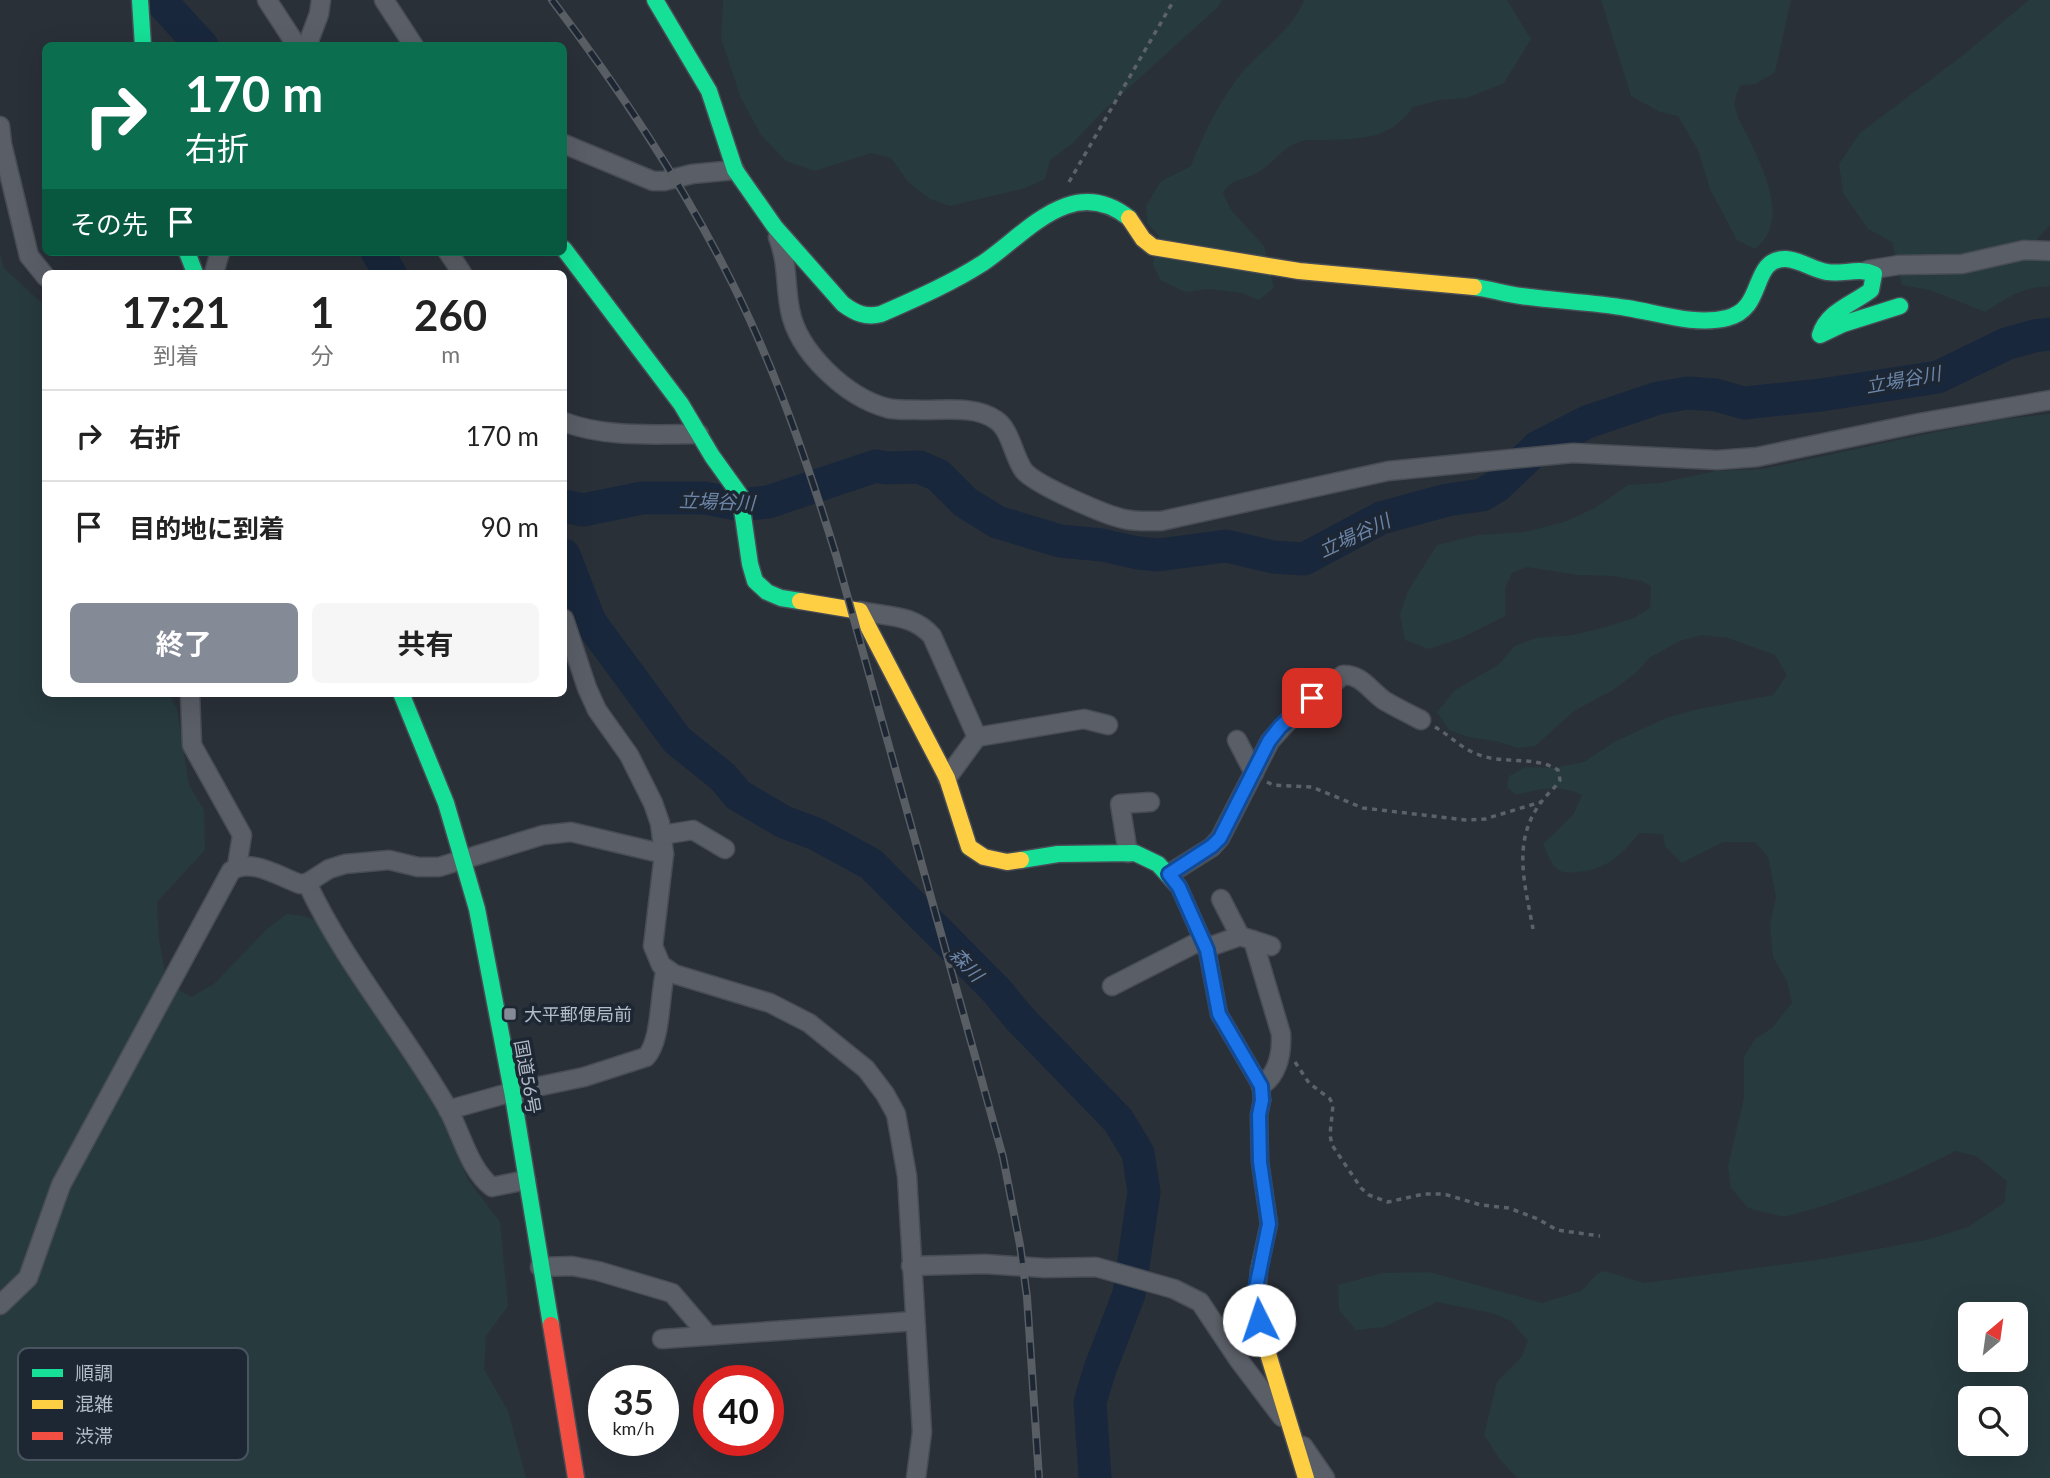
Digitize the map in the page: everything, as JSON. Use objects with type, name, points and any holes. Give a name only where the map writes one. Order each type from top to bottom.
[{"type":"main road","points":[[140,0],[143,42]]},
{"type":"main road","points":[[655,0],[709,91],[735,170],[775,227],[843,304],[856,313],[871,316],[947,282],[984,262],[1047,214],[1062,207],[1092,203],[1120,212],[1132,221],[1141,240],[1153,247],[1274,268],[1481,288],[1518,296],[1590,302],[1700,320],[1726,320],[1747,310],[1753,302],[1762,271],[1771,262],[1783,259],[1826,272],[1868,270],[1874,274],[1871,290],[1837,312],[1823,325],[1820,335],[1843,324],[1900,306]]},
{"type":"main road","points":[[567,253],[673,394],[740,495],[755,581],[767,592],[781,598],[860,611],[947,778],[969,847],[984,857],[1007,862],[1058,854],[1128,853],[1145,856],[1158,863],[1179,887],[1204,944],[1219,1014],[1261,1086],[1260,1162],[1269,1224],[1259,1270],[1256,1306],[1306,1478]]},
{"type":"main road","name":"国道56号","points":[[403,697],[446,803],[477,909],[512,1092],[576,1478]]},
{"type":"street","points":[[267,0],[293,42]]},
{"type":"street","points":[[308,42],[321,0]]},
{"type":"street","points":[[384,0],[411,42]]},
{"type":"street","points":[[0,126],[29,256],[42,271]]},
{"type":"street","points":[[567,145],[653,181],[735,170]]},
{"type":"street","points":[[775,227],[785,256],[789,308],[794,327],[818,362],[839,382],[858,396],[888,409],[972,411],[987,415],[999,421],[1025,472],[1040,482],[1108,514],[1140,522],[1161,521],[1388,471],[1573,453],[1717,460],[1757,457],[1919,423],[2050,400]]},
{"type":"street","points":[[1868,270],[1899,265],[1962,264],[2024,250],[2050,251]]},
{"type":"street","points":[[567,423],[599,432],[699,434]]},
{"type":"street","points":[[860,611],[911,619],[923,625],[932,636],[977,737]]},
{"type":"street","points":[[567,628],[597,710],[629,755],[660,823],[664,854],[653,946],[661,965],[674,974],[770,1003],[809,1023],[866,1069],[896,1114],[907,1175],[922,1432],[916,1478]]},
{"type":"street","points":[[1169,874],[1220,838],[1269,741],[1280,727],[1342,675],[1359,678],[1387,702],[1421,720]]},
{"type":"street","points":[[190,697],[192,745],[242,835],[237,866]]},
{"type":"street","points":[[947,778],[977,737],[1084,719],[1108,725]]},
{"type":"street","points":[[1237,740],[1254,773]]},
{"type":"street","points":[[1128,853],[1120,804],[1150,802]]},
{"type":"street","points":[[662,835],[693,830],[725,849]]},
{"type":"street","points":[[0,1304],[28,1278],[61,1185],[230,871],[237,866],[247,865],[300,884],[345,864],[389,860],[418,867],[439,867],[544,835],[570,832],[664,854]]},
{"type":"street","points":[[307,883],[324,919],[449,1110],[481,1178],[492,1187],[526,1180]]},
{"type":"street","points":[[1221,899],[1247,938],[1281,1034],[1282,1048],[1270,1079],[1261,1086]]},
{"type":"street","points":[[1112,986],[1204,944],[1247,938],[1271,946]]},
{"type":"street","points":[[449,1110],[512,1092],[584,1077],[646,1057],[654,1043],[661,984],[666,969]]},
{"type":"street","points":[[911,1266],[985,1264],[1045,1268],[1097,1267],[1174,1289],[1200,1302],[1325,1478]]},
{"type":"street","points":[[540,1266],[572,1266],[598,1271],[672,1293],[708,1335]]},
{"type":"street","points":[[662,1339],[915,1321]]},
{"type":"path","points":[[1062,207],[1066,187],[1174,0]]},
{"type":"path","points":[[1421,720],[1477,754],[1510,761],[1548,763],[1558,770],[1560,780],[1542,801],[1523,844],[1521,865],[1533,929]]},
{"type":"path","points":[[1254,773],[1273,785],[1312,786],[1363,808],[1466,820],[1485,819],[1542,801]]},
{"type":"path","points":[[1282,1048],[1291,1056],[1309,1083],[1330,1099],[1333,1105],[1330,1135],[1332,1145],[1361,1188],[1369,1195],[1388,1202],[1424,1194],[1444,1194],[1481,1205],[1508,1208],[1538,1219],[1557,1230],[1590,1232],[1601,1236]]},
{"type":"green space","points":[[723,0],[1222,0],[1218,7],[1102,112],[1073,143],[1050,160],[1045,179],[1025,188],[950,206],[930,199],[909,183],[891,158],[871,153],[815,171],[786,161],[761,135],[741,98],[721,38]]},
{"type":"green space","points":[[1304,0],[1507,0],[1531,39],[1504,83],[1467,98],[1439,100],[1413,107],[1395,126],[1375,135],[1299,142],[1287,148],[1261,171],[1230,185],[1223,193],[1231,210],[1264,246],[1274,288],[1259,300],[1242,293],[1209,289],[1185,292],[1160,280],[1153,264],[1159,236],[1147,223],[1146,206],[1161,181],[1191,166],[1211,121],[1230,89],[1245,69],[1283,32]]},
{"type":"green space","points":[[1601,0],[1791,0],[1775,72],[1756,84],[1741,85],[1735,100],[1738,117],[1766,179],[1773,210],[1766,237],[1755,249],[1737,240],[1710,189],[1698,150],[1678,116],[1660,112],[1631,96]]},
{"type":"green space","points":[[2029,0],[2050,0],[2050,225],[2037,239],[2043,257],[2050,259],[2050,287],[2024,290],[1985,312],[1930,290],[1902,285],[1892,242],[1868,229],[1843,193],[1839,164],[1860,133],[1962,56]]},
{"type":"green space","points":[[0,254],[4,268],[42,303],[42,697],[170,697],[177,708],[189,785],[204,810],[205,850],[157,902],[159,939],[167,983],[191,997],[214,984],[268,928],[287,914],[304,916],[340,929],[369,1000],[445,1123],[468,1180],[500,1222],[508,1306],[486,1336],[484,1369],[508,1411],[526,1478],[0,1478]]},
{"type":"green space","points":[[2050,414],[2050,1478],[1517,1478],[1501,1461],[1484,1435],[1497,1382],[1521,1358],[1528,1341],[1511,1321],[1492,1313],[1437,1302],[1384,1327],[1356,1330],[1339,1310],[1338,1285],[1382,1273],[1429,1272],[1542,1303],[1581,1291],[1597,1274],[1605,1271],[1644,1283],[1823,1259],[1926,1240],[1968,1227],[2004,1203],[2007,1181],[1976,1156],[1956,1151],[1900,1178],[1784,1217],[1748,1208],[1731,1188],[1728,1166],[1744,1098],[1744,1057],[1755,1039],[1772,1028],[1792,1003],[1787,981],[1773,957],[1770,924],[1776,897],[1768,857],[1755,842],[1723,842],[1682,863],[1665,846],[1663,834],[1639,833],[1620,854],[1605,865],[1587,871],[1564,872],[1554,866],[1543,844],[1573,815],[1582,795],[1565,790],[1541,789],[1516,795],[1507,787],[1509,776],[1526,767],[1554,768],[1584,762],[1614,742],[1666,718],[1773,695],[1787,675],[1775,655],[1728,638],[1702,635],[1680,641],[1649,658],[1637,672],[1613,690],[1574,711],[1535,746],[1518,748],[1449,730],[1437,712],[1455,690],[1498,665],[1515,646],[1536,638],[1573,635],[1634,618],[1650,608],[1651,586],[1642,581],[1613,576],[1578,575],[1527,567],[1512,573],[1505,588],[1505,616],[1461,638],[1429,649],[1405,640],[1400,614],[1408,591],[1437,545],[1479,535],[1525,532],[1564,522],[1595,508],[1628,485],[1660,483],[1716,471],[1763,469],[2004,419]]},
{"type":"waterway","name":"森川","points":[[160,0],[198,42]]},
{"type":"waterway","name":"森川","points":[[379,256],[388,270]]},
{"type":"waterway","name":"立場谷川","points":[[567,507],[583,510],[642,498],[704,498],[742,505],[768,502],[876,466],[919,467],[938,475],[965,502],[997,522],[1060,541],[1158,555],[1226,546],[1273,557],[1304,559],[1381,518],[1447,500],[1482,495],[1497,486],[1538,447],[1587,422],[1658,398],[1688,393],[1716,395],[1744,403],[1821,395],[1938,377],[2006,344],[2050,334]]},
{"type":"waterway","name":"森川","points":[[567,563],[590,622],[677,740],[723,777],[738,795],[784,822],[816,834],[871,864],[996,990],[1019,1018],[1118,1120],[1138,1153],[1144,1192],[1129,1294],[1090,1402],[1095,1478]]},
{"type":"railway","points":[[552,0],[643,128],[703,228],[756,334],[786,406],[812,480],[836,555],[1003,1157],[1027,1297],[1039,1478]]},
{"type":"traffic: fast","points":[[140,0],[143,42]]},
{"type":"traffic: fast","points":[[655,0],[709,91],[735,170],[775,227],[843,304],[856,312],[866,315],[881,314],[946,284],[983,263],[1033,224],[1069,205],[1088,202],[1108,206],[1129,218]]},
{"type":"traffic: fast","points":[[567,253],[681,404],[712,456],[740,495],[755,581],[767,592],[781,598],[800,601]]},
{"type":"traffic: fast","points":[[189,256],[194,270]]},
{"type":"traffic: fast","points":[[1474,287],[1521,296],[1614,306],[1690,320],[1715,320],[1739,313],[1748,305],[1767,267],[1775,261],[1786,259],[1827,272],[1862,271],[1874,274],[1871,290],[1834,314],[1820,335],[1843,324],[1900,306]]},
{"type":"traffic: fast","points":[[403,697],[446,803],[477,909],[513,1096],[551,1325]]},
{"type":"traffic: fast","points":[[1021,860],[1058,854],[1135,853],[1158,864],[1179,887],[1207,950],[1219,1014],[1261,1086],[1262,1100]]},
{"type":"traffic: slow","points":[[1129,218],[1143,239],[1153,247],[1299,271],[1474,287]]},
{"type":"traffic: slow","points":[[800,601],[860,611],[947,778],[969,847],[984,857],[1007,862],[1021,860]]},
{"type":"traffic: slow","points":[[1262,1100],[1259,1115],[1260,1162],[1269,1224],[1259,1270],[1256,1306],[1306,1478]]},
{"type":"traffic: jam","points":[[551,1325],[576,1478]]},
{"type":"place","name":"大平郵便局前","points":[[510,1014]]},
{"type":"route","points":[[1259,1320],[1256,1288],[1269,1224],[1260,1162],[1261,1086],[1219,1014],[1207,950],[1179,887],[1169,874],[1220,838],[1269,741],[1280,727],[1312,698]]}]
